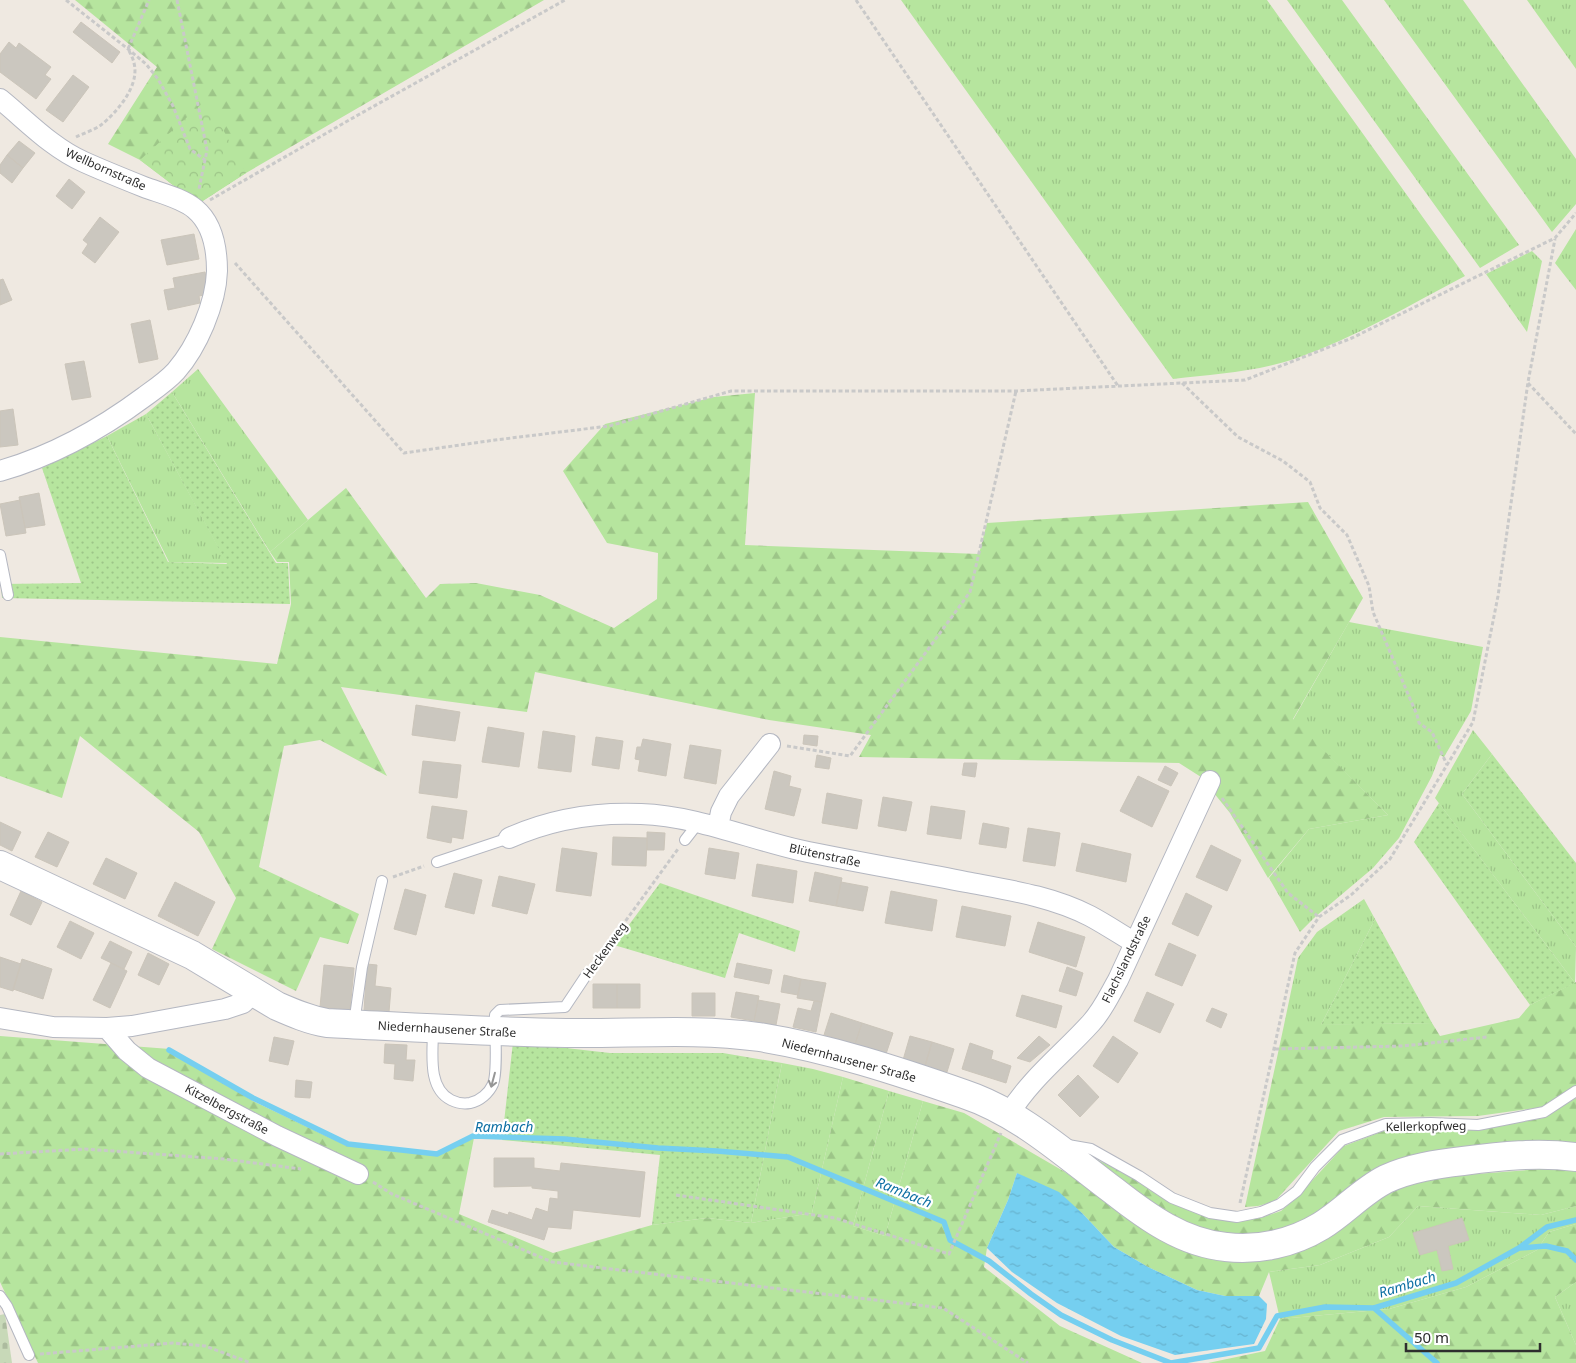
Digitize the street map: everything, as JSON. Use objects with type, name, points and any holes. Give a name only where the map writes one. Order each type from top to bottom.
[{"type":"main road","name":"Niedernhausener Straße","points":[[0,865],[192,955],[277,1006],[306,1018],[327,1023],[495,1032],[699,1032],[757,1037],[825,1051],[968,1095],[1009,1114],[1160,1224],[1177,1234],[1201,1243],[1242,1248],[1283,1243],[1303,1236],[1322,1226],[1370,1189],[1387,1179],[1434,1165],[1508,1155],[1555,1154],[1576,1157]]},
{"type":"street","name":"Wellbornstraße","points":[[0,100],[55,146],[82,162],[168,195],[195,209]]},
{"type":"street","points":[[0,471],[40,457],[92,432],[129,408],[175,372],[193,347],[212,300],[216,280],[217,258],[213,238],[208,224],[195,209]]},
{"type":"street","points":[[709,825],[722,812],[729,796],[770,744]]},
{"type":"street","name":"Flachslandstraße","points":[[1009,1114],[1020,1096],[1093,1021],[1106,1002],[1210,781]]},
{"type":"street","name":"Blütenstraße","points":[[509,838],[532,828],[586,816],[614,813],[671,817],[709,825],[768,843],[1021,892],[1057,903],[1089,916],[1135,943]]},
{"type":"street","points":[[0,1018],[53,1027],[108,1028],[132,1026],[225,1009],[243,1003],[254,992]]},
{"type":"street","name":"Kitzelbergstraße","points":[[108,1028],[127,1051],[148,1068],[278,1136],[358,1174]]},
{"type":"lane","points":[[0,555],[8,595]]},
{"type":"lane","points":[[685,840],[709,825]]},
{"type":"lane","points":[[437,862],[509,838]]},
{"type":"lane","points":[[354,1024],[362,967],[382,881]]},
{"type":"lane","name":"Heckenweg","points":[[495,1032],[495,1015],[500,1010],[565,1007],[587,974]]},
{"type":"lane","points":[[433,1028],[434,1072],[437,1087],[447,1098],[461,1103],[469,1103],[483,1097],[493,1084],[495,1077],[495,1032]]},
{"type":"lane","name":"Kellerkopfweg","points":[[1047,1140],[1091,1150],[1172,1198],[1210,1213],[1236,1217],[1261,1212],[1280,1204],[1297,1191],[1315,1167],[1342,1140],[1386,1124],[1478,1125],[1506,1120],[1544,1112],[1576,1091]]},
{"type":"lane","points":[[0,1296],[29,1355]]},
{"type":"path","points":[[66,0],[146,64],[158,79],[174,106],[190,149],[205,160]]},
{"type":"path","points":[[55,146],[100,125],[117,109],[130,90],[135,75],[134,62],[128,49],[149,0]]},
{"type":"path","points":[[177,0],[207,150],[195,209]]},
{"type":"path","points":[[195,209],[358,115],[565,0]]},
{"type":"path","points":[[856,0],[1119,386]]},
{"type":"path","points":[[213,238],[404,453],[609,426],[731,391],[1016,391],[1246,380],[1352,338],[1555,238],[1576,213]]},
{"type":"path","points":[[1236,1217],[1295,953],[1319,916],[1351,895],[1390,859],[1473,722],[1498,596],[1528,382],[1555,238]]},
{"type":"path","points":[[1528,382],[1576,434]]},
{"type":"path","points":[[1181,383],[1238,437],[1283,461],[1310,482],[1320,508],[1347,535],[1369,586],[1373,612],[1418,716],[1419,723],[1432,732],[1447,765]]},
{"type":"path","points":[[770,744],[850,756],[970,592],[1016,391]]},
{"type":"path","points":[[1210,781],[1288,893],[1319,916]]},
{"type":"path","name":"Heckenweg","points":[[587,974],[685,840]]},
{"type":"path","points":[[382,881],[437,862]]},
{"type":"path","points":[[1274,1049],[1403,1046],[1487,1036]]},
{"type":"path","points":[[676,1195],[835,1218],[949,1254],[1009,1114]]},
{"type":"path","points":[[0,1154],[85,1149],[224,1159],[302,1169]]},
{"type":"path","points":[[358,1174],[392,1194],[552,1262],[943,1308],[1028,1363]]},
{"type":"path","points":[[29,1355],[173,1343],[205,1346],[251,1363]]},
{"type":"green space","points":[[75,0],[544,0],[246,173],[198,204],[140,160],[108,144],[157,67]]},
{"type":"green space","points":[[901,0],[1267,0],[1465,276],[1362,330],[1297,358],[1251,369],[1173,379]]},
{"type":"green space","points":[[1287,0],[1342,0],[1519,245],[1480,268]]},
{"type":"green space","points":[[1384,0],[1463,0],[1576,159],[1576,204],[1552,232]]},
{"type":"green space","points":[[1527,0],[1576,0],[1576,69]]},
{"type":"green space","points":[[207,99],[246,173],[198,204],[140,160]]},
{"type":"green space","points":[[1576,229],[1576,290],[1555,263]]},
{"type":"green space","points":[[1532,251],[1542,261],[1527,332],[1486,274]]},
{"type":"green space","points":[[198,369],[308,520],[270,552],[172,392]]},
{"type":"green space","points":[[172,392],[276,563],[288,563],[290,604],[2,598],[1,584],[81,583],[42,468],[107,436],[168,562],[227,564],[146,414]]},
{"type":"green space","points":[[755,393],[745,545],[979,554],[987,523],[1308,502],[1363,598],[1293,719],[1388,815],[1309,829],[1268,878],[1230,813],[1201,777],[1179,763],[859,757],[871,735],[769,720],[535,672],[527,712],[341,687],[387,776],[320,740],[284,746],[259,867],[359,914],[348,944],[320,937],[296,991],[212,949],[236,898],[199,832],[80,736],[62,798],[0,776],[0,637],[277,664],[291,604],[289,562],[277,562],[270,552],[346,488],[426,598],[440,584],[476,583],[540,595],[614,628],[657,599],[658,553],[607,543],[563,471],[605,424],[714,397]]},
{"type":"green space","points":[[146,414],[227,563],[169,562],[107,436]]},
{"type":"green space","points":[[1349,622],[1483,647],[1471,711],[1444,757],[1440,755],[1432,776],[1399,838],[1373,868],[1300,932],[1269,878],[1309,829],[1388,815],[1293,720]]},
{"type":"green space","points":[[1473,730],[1492,754],[1462,794],[1576,947],[1575,983],[1435,798]]},
{"type":"green space","points":[[1492,754],[1576,863],[1576,947],[1462,794]]},
{"type":"green space","points":[[1439,803],[1575,983],[1530,1005],[1414,842]]},
{"type":"green space","points":[[660,883],[800,931],[795,952],[739,933],[725,978],[614,945]]},
{"type":"green space","points":[[1364,899],[1375,919],[1321,1025],[1284,1025],[1298,958],[1317,932]]},
{"type":"green space","points":[[1375,919],[1432,1023],[1321,1025]]},
{"type":"green space","points":[[1576,982],[1576,1086],[1543,1107],[1478,1116],[1384,1117],[1339,1131],[1275,1201],[1258,1206],[1245,1207],[1284,1025],[1432,1023],[1440,1036],[1519,1018],[1530,1005]]},
{"type":"green space","points":[[0,1036],[170,1049],[253,1101],[347,1146],[438,1155],[474,1138],[459,1214],[553,1253],[652,1225],[707,1218],[751,1223],[812,1213],[843,1077],[889,1091],[853,1226],[885,1236],[923,1101],[964,1113],[1065,1172],[1154,1233],[1244,1257],[1406,1186],[1436,1177],[1554,1168],[1576,1170],[1576,1206],[1541,1215],[1418,1206],[1389,1237],[1320,1265],[1269,1272],[1259,1296],[1225,1296],[1197,1290],[1148,1267],[1114,1247],[1082,1213],[1017,1173],[1008,1200],[987,1248],[984,1267],[1060,1326],[1142,1363],[38,1363],[0,1282]]},
{"type":"green space","points":[[513,1042],[610,1053],[723,1053],[782,1063],[751,1223],[707,1218],[652,1225],[660,1155],[502,1140]]},
{"type":"green space","points":[[782,1063],[843,1077],[812,1213],[751,1223]]},
{"type":"green space","points":[[889,1091],[923,1101],[885,1236],[853,1226]]},
{"type":"green space","points":[[1576,1098],[1576,1148],[1508,1146],[1318,1213],[1280,1232],[1243,1236],[1204,1231],[1165,1214],[1089,1156],[1134,1177],[1205,1216],[1234,1222],[1260,1218],[1281,1211],[1296,1198],[1344,1146],[1386,1130],[1477,1130],[1543,1118]]},
{"type":"green space","points":[[1418,1206],[1541,1215],[1576,1206],[1576,1224],[1549,1232],[1537,1250],[1466,1287],[1389,1309],[1280,1319],[1269,1272],[1320,1265],[1389,1237]]},
{"type":"green space","points":[[1576,1224],[1576,1282],[1555,1297],[1576,1345],[1576,1363],[1208,1363],[1265,1351],[1280,1319],[1389,1309],[1466,1287],[1537,1250],[1549,1232]]},
{"type":"green space","points":[[1576,1282],[1576,1345],[1555,1297]]},
{"type":"green space","points":[[5,1314],[12,1363],[0,1363],[0,1315]]},
{"type":"water","points":[[1017,1173],[1059,1192],[1114,1247],[1148,1267],[1197,1290],[1225,1296],[1259,1296],[1267,1304],[1266,1319],[1254,1344],[1175,1355],[1121,1336],[1057,1303],[1012,1272],[987,1248],[1008,1200]]},
{"type":"building","points":[[81,22],[120,52],[112,63],[73,32]]},
{"type":"building","points":[[9,42],[16,48],[19,43],[51,67],[45,75],[51,79],[36,99],[0,72],[0,54]]},
{"type":"building","points":[[73,75],[89,87],[63,122],[46,110]]},
{"type":"building","points":[[19,141],[35,153],[23,168],[7,155]]},
{"type":"building","points":[[7,155],[23,168],[12,183],[0,173],[0,165]]},
{"type":"building","points":[[69,179],[85,192],[72,209],[56,196]]},
{"type":"building","points":[[100,217],[119,232],[95,263],[82,253],[88,244],[83,240]]},
{"type":"building","points":[[194,234],[199,259],[167,265],[161,240]]},
{"type":"building","points":[[205,272],[209,294],[199,296],[200,303],[168,310],[164,290],[175,288],[173,278]]},
{"type":"building","points":[[3,279],[12,300],[0,305],[0,280]]},
{"type":"building","points":[[150,320],[158,359],[139,363],[131,324]]},
{"type":"building","points":[[84,361],[91,397],[72,400],[65,364]]},
{"type":"building","points":[[13,409],[18,445],[0,447],[0,411]]},
{"type":"building","points":[[39,493],[45,525],[25,528],[19,497]]},
{"type":"building","points":[[20,500],[26,533],[6,536],[0,504]]},
{"type":"building","points":[[416,705],[460,712],[455,741],[412,735]]},
{"type":"building","points":[[488,727],[524,733],[519,767],[482,762]]},
{"type":"building","points":[[543,731],[575,736],[571,772],[538,768]]},
{"type":"building","points":[[804,735],[818,736],[817,746],[803,744]]},
{"type":"building","points":[[596,737],[623,741],[619,769],[592,765]]},
{"type":"building","points":[[643,739],[671,744],[666,776],[638,771],[640,760],[635,759],[637,747],[641,747]]},
{"type":"building","points":[[690,745],[721,750],[716,784],[684,778]]},
{"type":"building","points":[[817,755],[831,758],[829,769],[815,767]]},
{"type":"building","points":[[423,761],[461,765],[457,798],[419,793]]},
{"type":"building","points":[[964,763],[977,763],[975,777],[962,775]]},
{"type":"building","points":[[1165,766],[1178,773],[1171,786],[1158,780]]},
{"type":"building","points":[[774,771],[791,776],[789,786],[801,789],[794,816],[765,809]]},
{"type":"building","points":[[1138,776],[1169,791],[1152,827],[1120,811]]},
{"type":"building","points":[[827,793],[862,800],[857,829],[822,823]]},
{"type":"building","points":[[883,797],[912,802],[906,831],[878,826]]},
{"type":"building","points":[[432,806],[467,811],[463,839],[452,837],[451,843],[427,838]]},
{"type":"building","points":[[931,806],[965,811],[961,839],[927,834]]},
{"type":"building","points":[[0,822],[21,832],[12,851],[0,845]]},
{"type":"building","points":[[983,823],[1009,828],[1006,848],[979,844]]},
{"type":"building","points":[[1028,828],[1060,833],[1055,866],[1023,861]]},
{"type":"building","points":[[48,832],[69,842],[57,867],[35,857]]},
{"type":"building","points":[[647,832],[665,833],[664,850],[647,850]]},
{"type":"building","points":[[613,837],[647,838],[646,866],[612,865]]},
{"type":"building","points":[[1082,843],[1131,854],[1126,882],[1076,871]]},
{"type":"building","points":[[1211,845],[1241,860],[1227,891],[1196,877]]},
{"type":"building","points":[[562,848],[597,853],[591,896],[556,891]]},
{"type":"building","points":[[709,848],[739,853],[735,879],[705,874]]},
{"type":"building","points":[[106,858],[137,873],[125,899],[93,884]]},
{"type":"building","points":[[757,864],[797,871],[793,903],[752,896]]},
{"type":"building","points":[[815,872],[842,878],[836,906],[809,901]]},
{"type":"building","points":[[454,873],[482,880],[474,914],[445,907]]},
{"type":"building","points":[[499,876],[535,884],[527,914],[492,906]]},
{"type":"building","points":[[175,882],[215,902],[198,936],[158,916]]},
{"type":"building","points":[[841,882],[868,887],[863,911],[836,906]]},
{"type":"building","points":[[405,889],[426,895],[416,935],[394,929]]},
{"type":"building","points":[[21,891],[42,902],[31,925],[10,915]]},
{"type":"building","points":[[891,891],[937,900],[932,931],[885,923]]},
{"type":"building","points":[[1186,893],[1212,906],[1198,936],[1172,924]]},
{"type":"building","points":[[962,906],[1011,916],[1005,946],[956,937]]},
{"type":"building","points":[[70,921],[94,933],[81,959],[57,947]]},
{"type":"building","points":[[1038,922],[1085,937],[1076,967],[1029,952]]},
{"type":"building","points":[[110,941],[132,952],[124,969],[101,958]]},
{"type":"building","points":[[1169,943],[1196,955],[1182,986],[1155,975]]},
{"type":"building","points":[[148,953],[169,964],[159,985],[138,975]]},
{"type":"building","points":[[0,957],[21,964],[13,991],[0,987]]},
{"type":"building","points":[[22,959],[52,969],[43,999],[13,989]]},
{"type":"building","points":[[111,963],[127,971],[110,1008],[93,1000]]},
{"type":"building","points":[[737,963],[772,970],[769,984],[734,977]]},
{"type":"building","points":[[367,964],[377,965],[375,986],[391,988],[389,1012],[364,1011]]},
{"type":"building","points":[[324,965],[354,968],[350,1010],[320,1007]]},
{"type":"building","points":[[1067,967],[1083,973],[1076,996],[1059,991]]},
{"type":"building","points":[[784,975],[801,979],[798,995],[781,992]]},
{"type":"building","points":[[801,979],[826,983],[822,1002],[797,998]]},
{"type":"building","points":[[593,984],[617,984],[617,1008],[593,1008]]},
{"type":"building","points":[[617,984],[640,984],[640,1008],[617,1008]]},
{"type":"building","points":[[736,992],[759,996],[754,1021],[731,1017]]},
{"type":"building","points":[[1147,992],[1174,1004],[1160,1033],[1134,1021]]},
{"type":"building","points":[[692,993],[715,993],[715,1016],[692,1016]]},
{"type":"building","points":[[1022,995],[1062,1006],[1056,1028],[1016,1016]]},
{"type":"building","points":[[758,1000],[780,1004],[776,1025],[754,1021]]},
{"type":"building","points":[[814,1001],[822,1002],[816,1032],[793,1027],[798,1008],[811,1011]]},
{"type":"building","points":[[1212,1008],[1227,1014],[1221,1028],[1206,1021]]},
{"type":"building","points":[[831,1013],[862,1023],[855,1044],[824,1035]]},
{"type":"building","points":[[862,1023],[893,1033],[886,1054],[855,1044]]},
{"type":"building","points":[[910,1036],[932,1042],[925,1066],[903,1060]]},
{"type":"building","points":[[1039,1036],[1050,1045],[1030,1062],[1017,1058]]},
{"type":"building","points":[[1113,1036],[1138,1053],[1118,1083],[1093,1066]]},
{"type":"building","points":[[274,1037],[294,1041],[288,1065],[269,1061]]},
{"type":"building","points":[[932,1042],[954,1049],[947,1072],[925,1066]]},
{"type":"building","points":[[970,1043],[993,1051],[991,1059],[1011,1066],[1006,1083],[962,1069]]},
{"type":"building","points":[[385,1044],[407,1045],[406,1060],[415,1060],[413,1081],[394,1079],[395,1064],[384,1063]]},
{"type":"building","points":[[1078,1075],[1099,1097],[1080,1117],[1058,1095]]},
{"type":"building","points":[[296,1080],[312,1082],[310,1098],[295,1097]]},
{"type":"building","points":[[494,1158],[534,1158],[534,1168],[560,1171],[561,1163],[645,1172],[640,1217],[573,1210],[571,1229],[548,1227],[544,1240],[488,1222],[492,1210],[508,1215],[509,1212],[532,1220],[536,1208],[548,1212],[550,1198],[558,1199],[558,1191],[532,1188],[532,1186],[494,1187]]},
{"type":"building","points":[[1462,1218],[1469,1240],[1448,1246],[1453,1269],[1442,1271],[1437,1250],[1420,1255],[1413,1233]]},
{"type":"waterway","name":"Rambach","points":[[169,1050],[253,1098],[348,1144],[437,1154],[473,1136],[565,1139],[788,1157],[944,1222],[950,1240],[989,1261],[1061,1315],[1112,1340],[1171,1363],[1259,1348],[1277,1316],[1325,1307],[1374,1308],[1456,1283],[1519,1248],[1547,1227],[1576,1220]]},
{"type":"waterway","points":[[1520,1248],[1546,1246],[1567,1251],[1576,1260]]},
{"type":"waterway","points":[[1374,1308],[1437,1363]]}]
